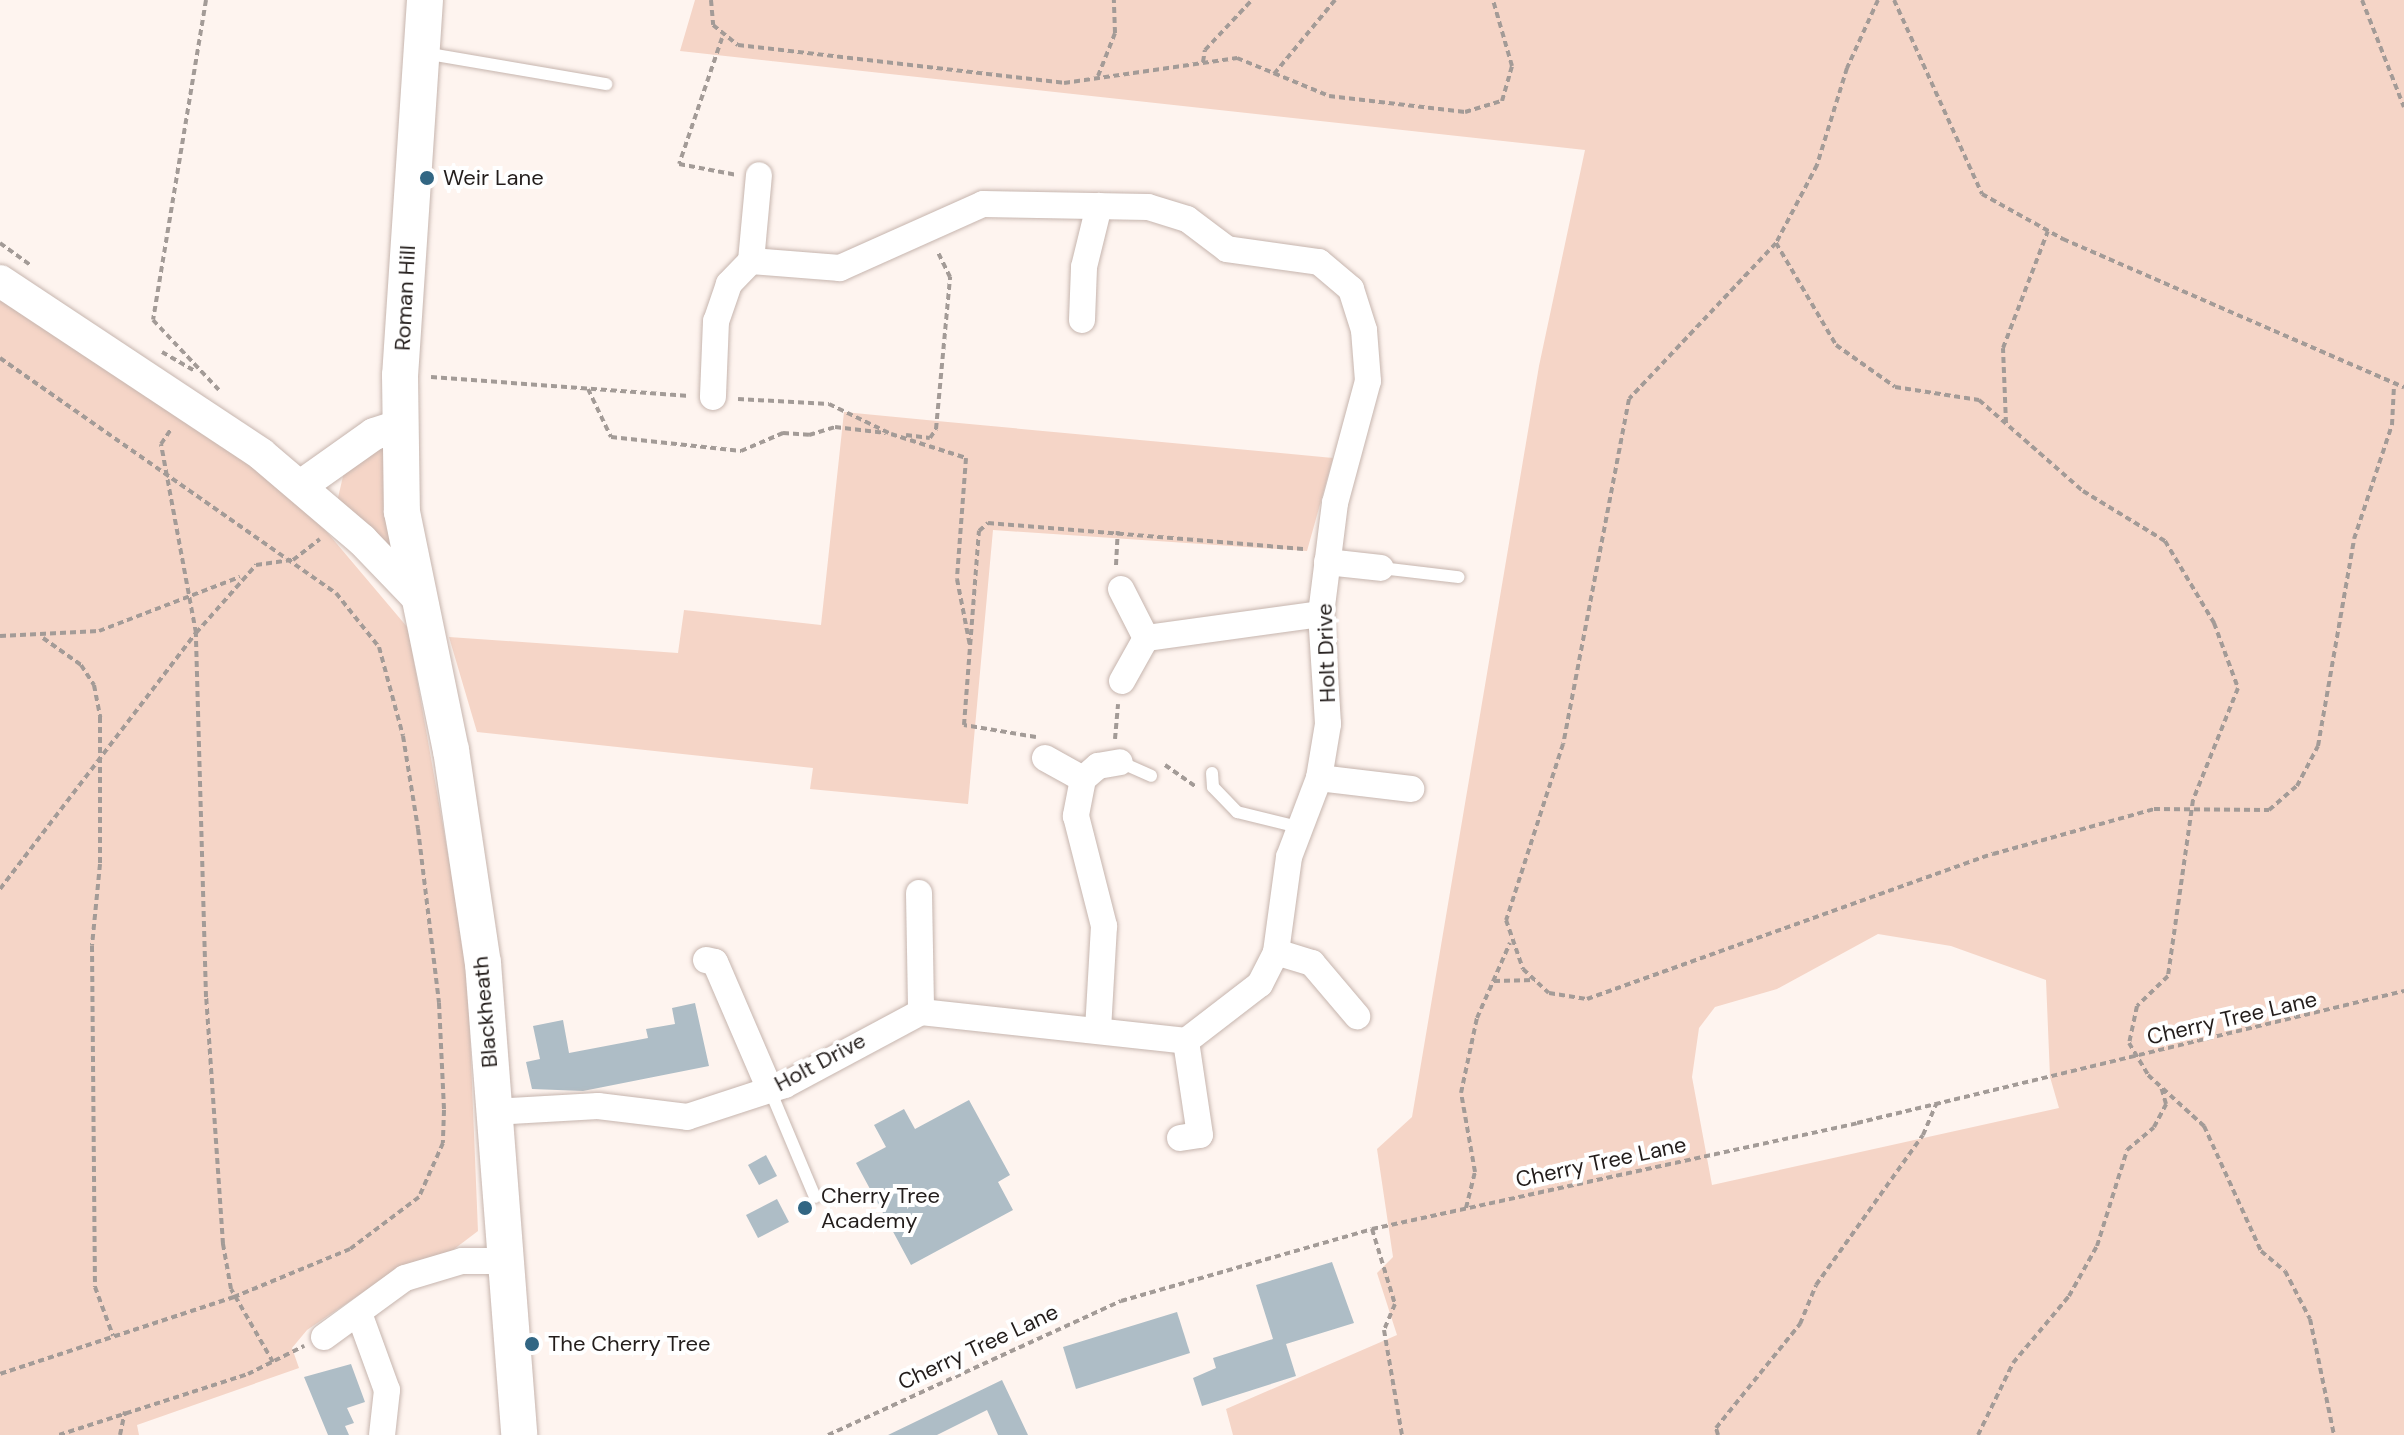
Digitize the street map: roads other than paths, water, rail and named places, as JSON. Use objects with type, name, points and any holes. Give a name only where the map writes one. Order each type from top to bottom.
[{"type":"main road","name":"Roman Hill","points":[[415,595],[402,512],[400,375],[425,0]]},
{"type":"main road","name":"Blackheath","points":[[415,595],[451,750],[483,963],[503,1261],[519,1435]]},
{"type":"street","points":[[713,397],[716,321],[729,284],[751,261],[759,175]]},
{"type":"street","name":"Holt Drive","points":[[751,261],[840,268],[983,204],[1148,207],[1187,219],[1227,249],[1319,262],[1351,289],[1364,330],[1368,381],[1328,557],[1321,614],[1328,724],[1319,778],[1298,827],[1276,952],[1260,984],[1186,1041]]},
{"type":"street","points":[[1082,320],[1084,267],[1099,206]]},
{"type":"street","points":[[0,281],[302,485],[415,595]]},
{"type":"street","points":[[302,485],[374,434],[401,425]]},
{"type":"street","points":[[1328,557],[1381,568]]},
{"type":"street","points":[[1121,589],[1146,638]]},
{"type":"street","points":[[1146,638],[1321,614]]},
{"type":"street","points":[[1122,681],[1146,638]]},
{"type":"street","points":[[1045,758],[1083,779]]},
{"type":"street","points":[[1098,1030],[1104,926],[1076,816],[1083,779],[1098,766],[1120,762]]},
{"type":"street","points":[[1319,778],[1411,789]]},
{"type":"street","points":[[919,893],[924,928],[921,1012],[1186,1041],[1200,1135],[1180,1138]]},
{"type":"street","points":[[1276,952],[1312,963],[1357,1016]]},
{"type":"street","points":[[719,961],[770,1090]]},
{"type":"street","name":"Holt Drive","points":[[493,1112],[598,1106],[687,1117],[770,1090],[921,1012]]},
{"type":"street","points":[[324,1337],[360,1316],[405,1278],[462,1261],[503,1261]]},
{"type":"street","points":[[360,1316],[387,1390],[382,1435]]},
{"type":"lane","points":[[421,53],[606,84]]},
{"type":"lane","points":[[1381,568],[1458,577]]},
{"type":"lane","points":[[1120,762],[1151,776]]},
{"type":"lane","points":[[1212,773],[1213,787],[1237,812],[1298,827]]},
{"type":"lane","points":[[770,1090],[815,1197]]},
{"type":"place","name":"Weir Lane","points":[[427,178]]},
{"type":"place","name":"Cherry Tree Academy","points":[[805,1208]]},
{"type":"place","name":"The Cherry Tree","points":[[532,1344]]}]
